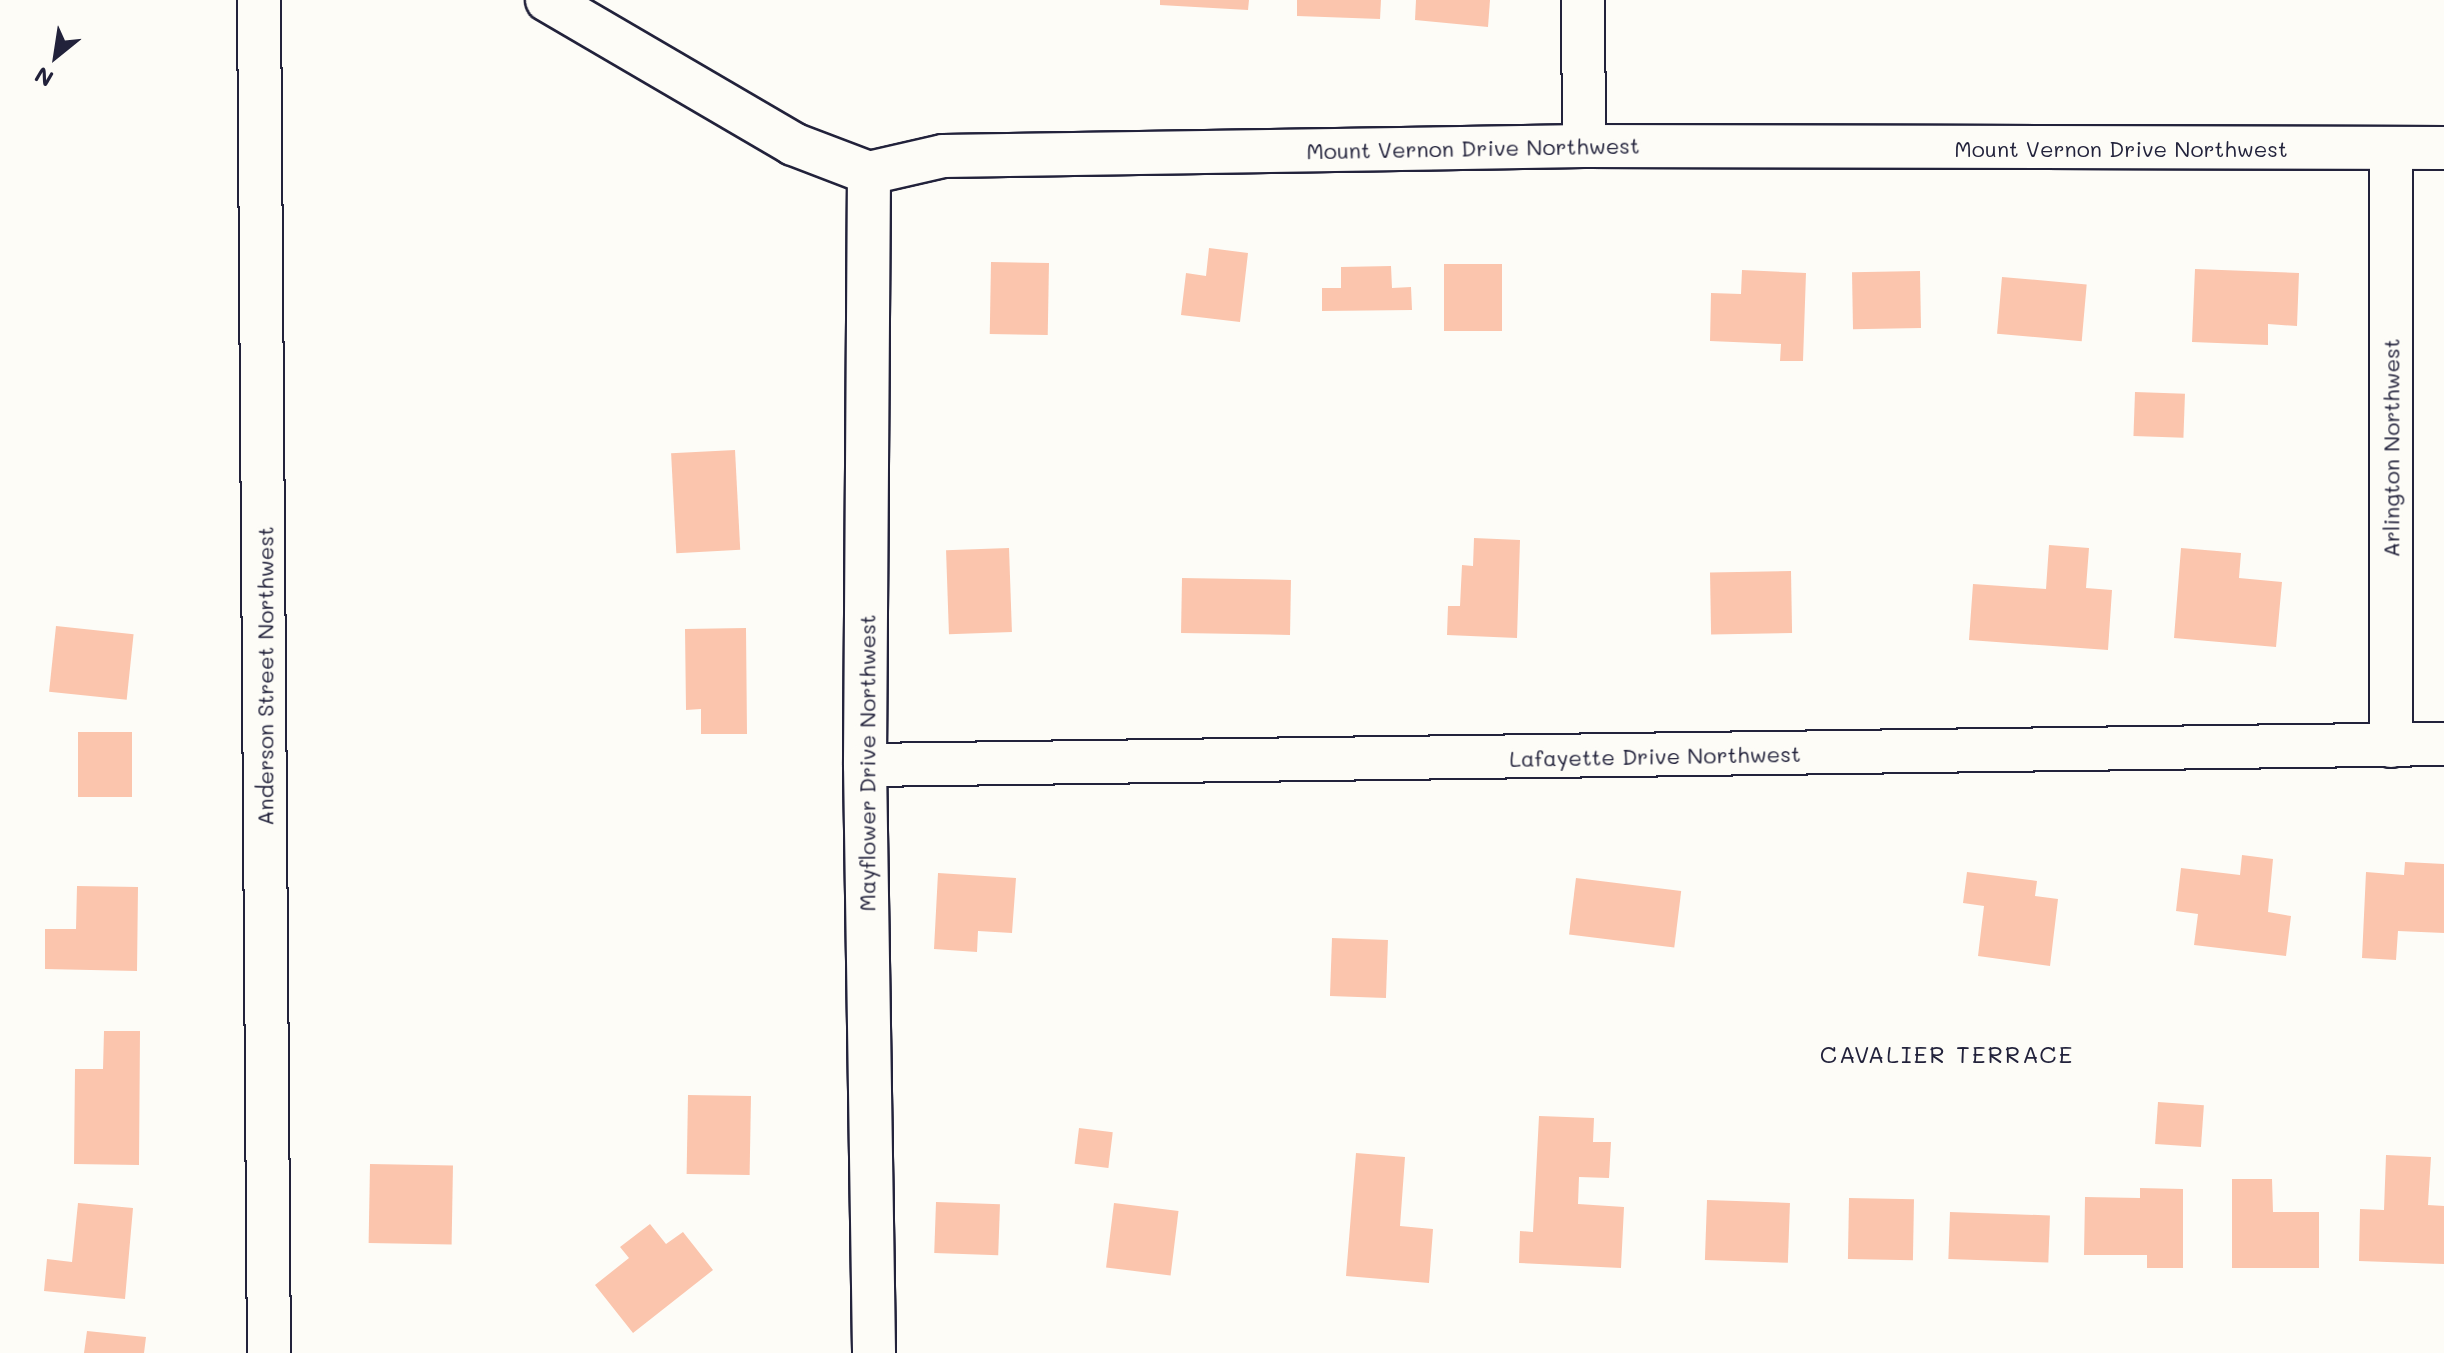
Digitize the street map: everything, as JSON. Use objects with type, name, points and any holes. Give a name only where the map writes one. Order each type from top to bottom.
[{"type":"street","name":"Anderson Street Northwest","points":[[259,0],[269,1353]]},
{"type":"street","points":[[547,0],[793,144],[869,173]]},
{"type":"street","points":[[1583,0],[1584,146]]},
{"type":"street","name":"Mount Vernon Drive Northwest","points":[[869,173],[943,156],[1584,146],[2391,151],[2444,148]]},
{"type":"street","name":"Arlington Northwest","points":[[2391,151],[2391,746]]},
{"type":"street","name":"Mayflower Drive Northwest","points":[[869,173],[865,765],[874,1353]]},
{"type":"street","name":"Lafayette Drive Northwest","points":[[865,765],[2444,744]]},
{"type":"building","points":[[1160,0],[1249,0],[1248,10],[1160,5]]},
{"type":"building","points":[[1297,0],[1381,0],[1380,19],[1297,16]]},
{"type":"building","points":[[1416,0],[1490,0],[1488,27],[1415,20]]},
{"type":"building","points":[[1209,248],[1248,253],[1240,322],[1181,315],[1186,273],[1206,276]]},
{"type":"building","points":[[991,262],[1049,263],[1048,335],[990,334]]},
{"type":"building","points":[[1444,264],[1502,264],[1502,331],[1444,331]]},
{"type":"building","points":[[1391,266],[1392,288],[1411,287],[1412,310],[1322,311],[1322,288],[1341,288],[1341,267]]},
{"type":"building","points":[[2195,269],[2299,273],[2297,326],[2268,324],[2268,345],[2192,342]]},
{"type":"building","points":[[1742,270],[1806,273],[1803,361],[1780,361],[1781,344],[1710,341],[1711,293],[1741,294]]},
{"type":"building","points":[[1920,271],[1921,328],[1853,329],[1852,272]]},
{"type":"building","points":[[2002,277],[2087,284],[2082,341],[1997,334]]},
{"type":"building","points":[[2135,392],[2185,394],[2183,438],[2133,436]]},
{"type":"building","points":[[735,450],[740,550],[676,553],[671,453]]},
{"type":"building","points":[[1474,538],[1520,540],[1517,638],[1447,635],[1448,606],[1460,606],[1462,565],[1473,566]]},
{"type":"building","points":[[2049,545],[2089,548],[2086,588],[2112,590],[2108,650],[1969,640],[1973,584],[2046,589]]},
{"type":"building","points":[[1009,548],[1012,632],[949,634],[946,550]]},
{"type":"building","points":[[2181,548],[2241,553],[2239,578],[2282,582],[2276,647],[2174,638]]},
{"type":"building","points":[[1791,571],[1792,633],[1711,634],[1710,572]]},
{"type":"building","points":[[1182,578],[1291,580],[1290,635],[1181,633]]},
{"type":"building","points":[[56,626],[134,634],[127,700],[49,692]]},
{"type":"building","points":[[746,628],[747,734],[701,734],[701,709],[686,710],[685,629]]},
{"type":"building","points":[[78,732],[132,732],[132,797],[78,797]]},
{"type":"building","points":[[2242,855],[2273,859],[2268,912],[2291,916],[2286,956],[2194,945],[2198,914],[2176,911],[2181,868],[2240,875]]},
{"type":"building","points":[[2405,862],[2444,864],[2444,933],[2398,931],[2396,960],[2362,958],[2366,872],[2404,875]]},
{"type":"building","points":[[1967,872],[2037,881],[2035,896],[2058,899],[2050,966],[1978,956],[1984,906],[1963,903]]},
{"type":"building","points":[[938,873],[1016,878],[1012,933],[978,931],[977,952],[934,949]]},
{"type":"building","points":[[1576,878],[1681,891],[1674,947],[1569,935]]},
{"type":"building","points":[[77,886],[138,887],[137,971],[45,969],[45,929],[76,929]]},
{"type":"building","points":[[1332,938],[1388,940],[1386,998],[1330,996]]},
{"type":"building","points":[[104,1031],[140,1031],[139,1165],[74,1164],[75,1069],[103,1069]]},
{"type":"building","points":[[688,1095],[751,1096],[750,1175],[687,1174]]},
{"type":"building","points":[[2158,1102],[2204,1105],[2201,1147],[2155,1144]]},
{"type":"building","points":[[1539,1116],[1594,1118],[1593,1142],[1611,1142],[1609,1178],[1579,1177],[1578,1204],[1624,1207],[1621,1268],[1519,1263],[1520,1231],[1533,1232]]},
{"type":"building","points":[[1079,1128],[1113,1132],[1108,1168],[1075,1164]]},
{"type":"building","points":[[1356,1153],[1405,1157],[1400,1226],[1433,1229],[1429,1283],[1346,1276]]},
{"type":"building","points":[[2386,1155],[2431,1157],[2428,1205],[2444,1206],[2444,1264],[2359,1261],[2360,1209],[2384,1210]]},
{"type":"building","points":[[370,1164],[453,1165],[452,1244],[369,1243]]},
{"type":"building","points":[[2232,1179],[2272,1179],[2273,1212],[2319,1212],[2319,1268],[2232,1268]]},
{"type":"building","points":[[2140,1188],[2183,1189],[2183,1268],[2147,1268],[2147,1255],[2084,1255],[2085,1197],[2140,1198]]},
{"type":"building","points":[[1849,1198],[1914,1199],[1913,1260],[1848,1259]]},
{"type":"building","points":[[1707,1200],[1790,1203],[1788,1263],[1705,1260]]},
{"type":"building","points":[[936,1202],[1000,1204],[998,1255],[934,1253]]},
{"type":"building","points":[[78,1203],[133,1208],[125,1299],[44,1291],[47,1259],[72,1262]]},
{"type":"building","points":[[1114,1203],[1179,1211],[1171,1275],[1106,1268]]},
{"type":"building","points":[[1950,1212],[2050,1215],[2048,1262],[1948,1259]]},
{"type":"building","points":[[650,1224],[666,1244],[683,1232],[713,1270],[633,1333],[595,1285],[629,1258],[620,1247]]},
{"type":"building","points":[[87,1331],[146,1337],[144,1353],[84,1353]]},
{"type":"district","name":"CAVALIER TERRACE","points":[[1947,1054]]}]
